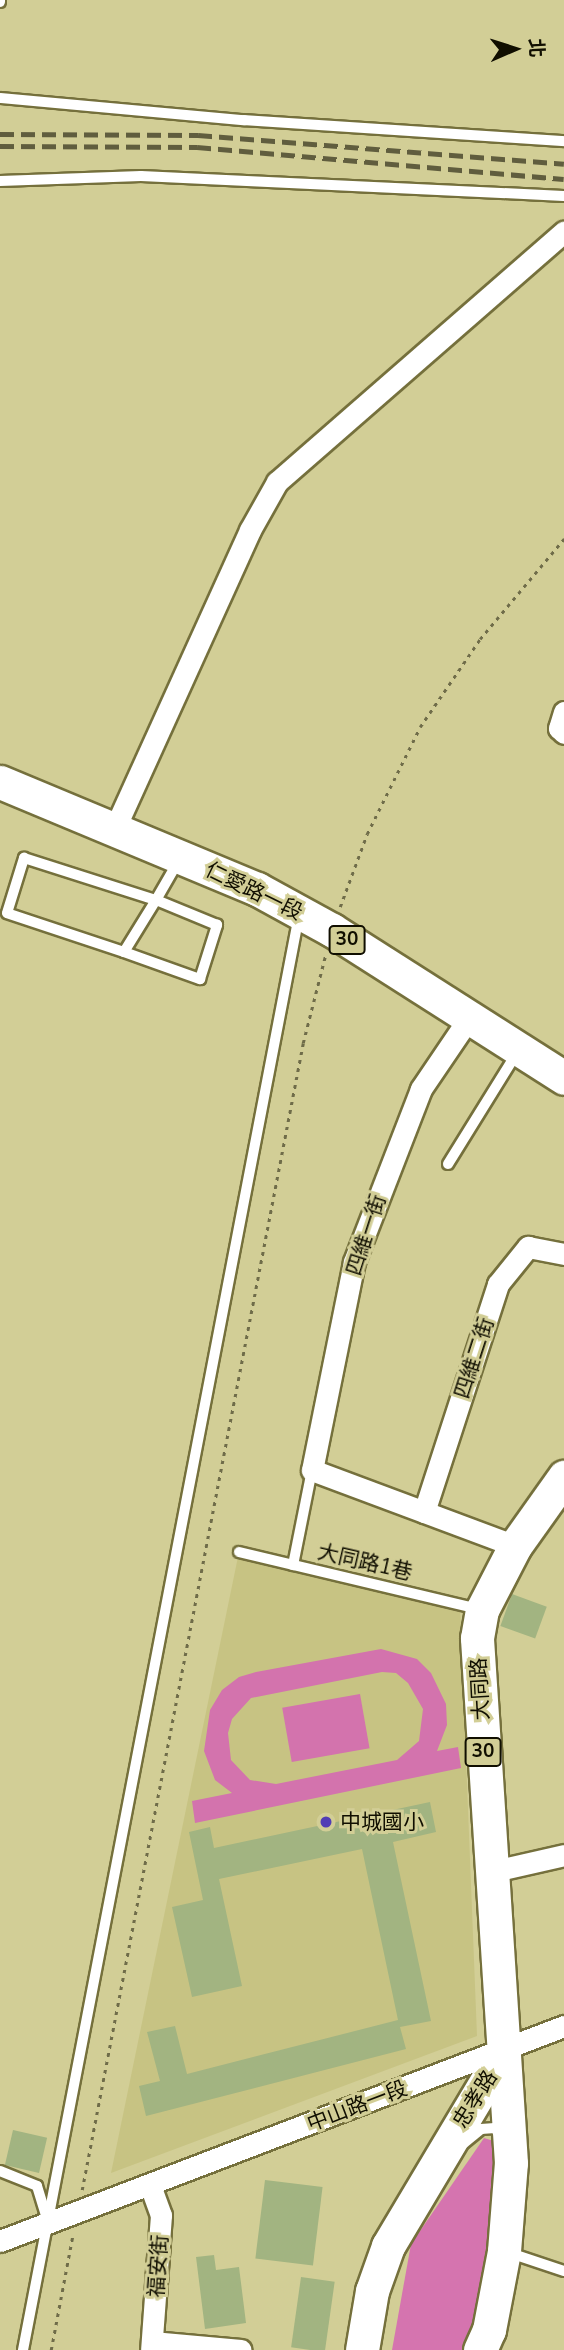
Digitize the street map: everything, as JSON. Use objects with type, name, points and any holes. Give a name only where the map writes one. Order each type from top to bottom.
[{"type":"main road","name":"30","points":[[0,782],[114,830]]},
{"type":"main road","name":"仁愛路一段","points":[[114,830],[299,912],[564,1078]]},
{"type":"main road","name":"大同路","points":[[505,2050],[490,1872],[477,1638],[482,1610],[515,1546],[564,1477]]},
{"type":"main road","name":"忠孝路","points":[[362,2350],[372,2291],[388,2246],[505,2050]]},
{"type":"main road","name":"忠孝路","points":[[480,2350],[489,2330],[506,2236],[511,2163],[505,2050]]},
{"type":"street","points":[[114,830],[250,530],[277,482],[564,232]]},
{"type":"street","name":"四維一街","points":[[312,1470],[354,1262],[421,1089],[469,1018]]},
{"type":"street","name":"四維二街","points":[[424,1512],[498,1284],[528,1247],[564,1254]]},
{"type":"street","points":[[312,1470],[515,1546]]},
{"type":"street","points":[[490,1872],[564,1855]]},
{"type":"street","name":"中山路一段","points":[[0,2241],[564,2026]]},
{"type":"street","name":"福安街","points":[[150,2185],[161,2215],[151,2346]]},
{"type":"street","points":[[151,2346],[241,2350]]},
{"type":"lane","points":[[0,98],[244,120],[564,141]]},
{"type":"lane","points":[[0,181],[141,176],[564,196]]},
{"type":"lane","points":[[24,858],[156,900],[217,925],[200,979],[7,913],[24,858]]},
{"type":"lane","points":[[124,952],[181,858]]},
{"type":"lane","points":[[23,2350],[299,912]]},
{"type":"lane","points":[[448,1164],[519,1049]]},
{"type":"lane","name":"四維一街","points":[[293,1565],[312,1470]]},
{"type":"lane","name":"大同路1巷","points":[[239,1552],[482,1610]]},
{"type":"lane","points":[[419,2191],[464,2143],[481,2129],[495,2128],[503,2146],[506,2236],[564,2271]]},
{"type":"lane","points":[[0,2171],[37,2186],[48,2221]]},
{"type":"path","points":[[51,2350],[300,1057],[331,930],[367,834],[420,727],[480,639],[564,539]]},
{"type":"shaded area","name":"中城國小","points":[[239,1552],[460,1607],[477,2036],[111,2173]]},
{"type":"shaded area","points":[[381,1649],[417,1659],[431,1673],[446,1704],[447,1725],[437,1751],[458,1747],[461,1768],[195,1823],[192,1801],[232,1793],[215,1780],[204,1751],[210,1710],[222,1690],[239,1677]],"holes":[[[382,1672],[396,1673],[408,1683],[423,1709],[419,1741],[397,1760],[276,1784],[250,1780],[231,1760],[228,1733],[232,1719],[251,1698]]]},
{"type":"shaded area","points":[[360,1694],[370,1748],[292,1762],[282,1708]]},
{"type":"shaded area","points":[[484,2138],[497,2142],[482,2309],[465,2350],[392,2350],[411,2244]]},
{"type":"building","points":[[512,1594],[547,1607],[535,1639],[500,1626]]},
{"type":"building","points":[[430,1802],[436,1832],[393,1842],[431,2021],[400,2027],[406,2049],[146,2116],[139,2086],[160,2081],[147,2032],[175,2026],[187,2074],[398,2020],[362,1849],[219,1879],[242,1986],[192,1997],[172,1907],[203,1900],[189,1832],[210,1827],[214,1848]]},
{"type":"building","points":[[13,2130],[47,2138],[39,2173],[5,2165]]},
{"type":"building","points":[[265,2180],[323,2187],[313,2265],[255,2258]]},
{"type":"building","points":[[214,2255],[216,2270],[239,2267],[246,2323],[205,2329],[196,2257]]},
{"type":"building","points":[[301,2277],[335,2282],[325,2350],[291,2347]]},
{"type":"railway","points":[[0,134],[198,135],[564,164]]},
{"type":"railway","points":[[0,146],[197,147],[564,179]]},
{"type":"place","name":"中城國小","points":[[326,1822]]}]
